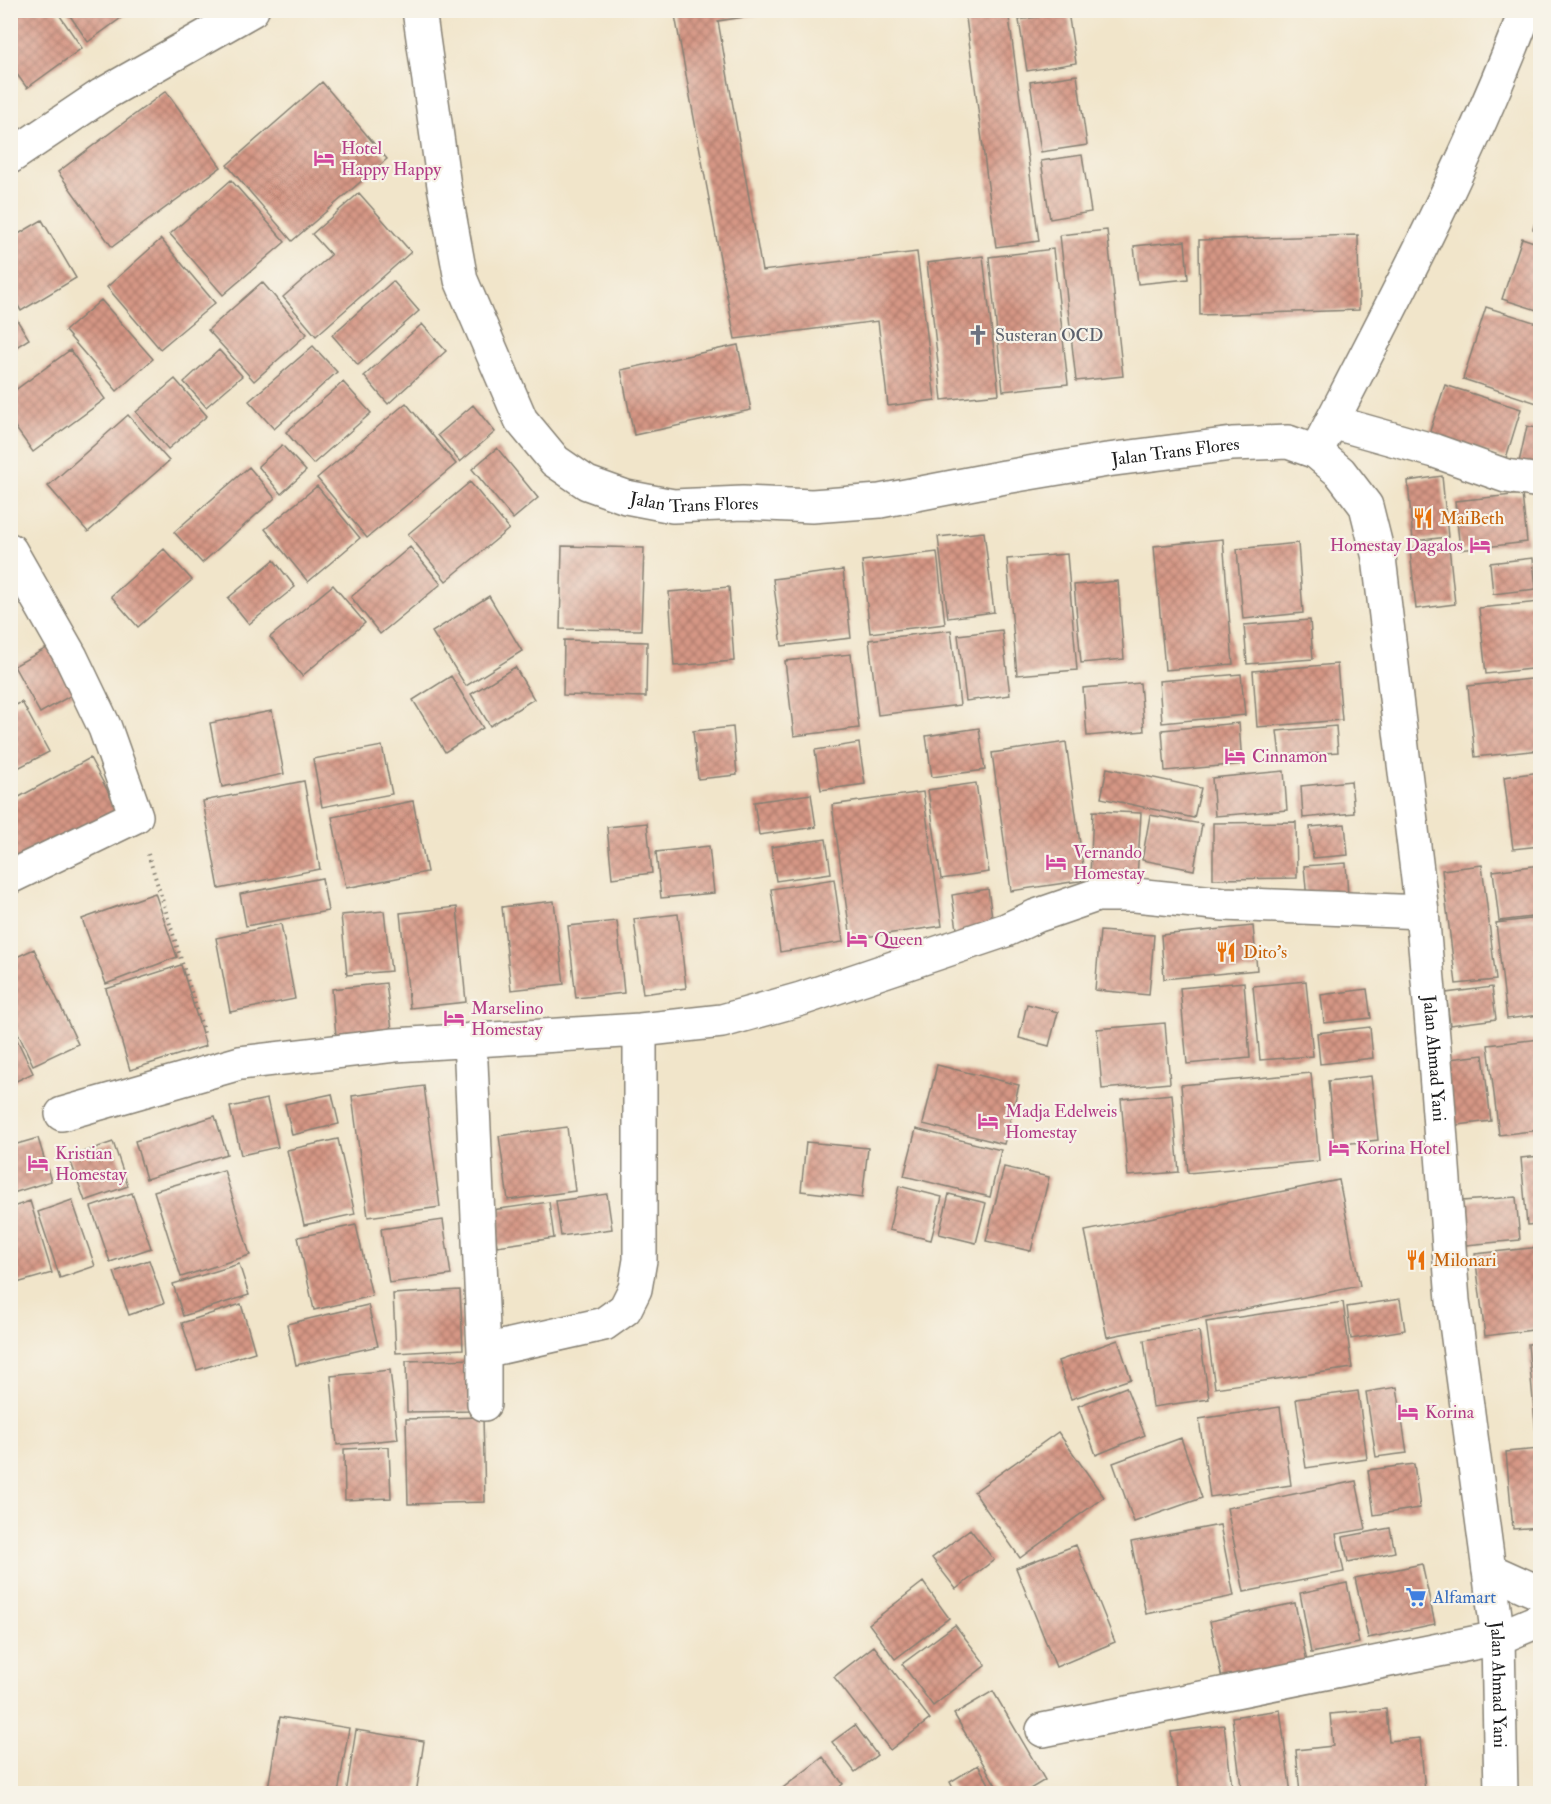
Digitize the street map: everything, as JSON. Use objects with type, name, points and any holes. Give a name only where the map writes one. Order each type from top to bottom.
[{"type":"main road","points":[[10,157],[102,95],[252,10]]},
{"type":"main road","name":"Jalan Trans Flores","points":[[419,10],[444,186],[461,279],[521,420],[555,461],[587,483],[626,497],[673,506],[743,503],[812,506],[880,501],[1107,460],[1232,444],[1288,442],[1316,452]]},
{"type":"main road","points":[[1316,452],[1389,314],[1454,178],[1497,85],[1526,10]]},
{"type":"main road","points":[[1332,422],[1436,451],[1506,476],[1540,481]]},
{"type":"main road","name":"Jalan Ahmad Yani","points":[[1316,452],[1340,472],[1366,506],[1379,558],[1422,912],[1436,1060],[1453,1301],[1498,1638],[1501,1794]]},
{"type":"main road","points":[[10,550],[71,657],[105,728],[136,816],[10,877]]},
{"type":"main road","points":[[62,1114],[240,1063],[395,1045],[640,1030],[722,1021],[801,999],[1006,930],[1036,916],[1097,895],[1135,895],[1224,904],[1422,912]]},
{"type":"main road","points":[[484,1351],[604,1324],[625,1309],[635,1289],[640,1260],[640,1030]]},
{"type":"main road","points":[[470,1040],[484,1351],[484,1404]]},
{"type":"main road","points":[[1489,1570],[1540,1593]]},
{"type":"main road","points":[[1043,1730],[1498,1638],[1540,1620]]},
{"type":"path","points":[[136,816],[215,1069]]},
{"type":"building","points":[[10,10],[56,10],[82,48],[27,88],[10,65]]},
{"type":"building","points":[[66,10],[132,10],[88,42]]},
{"type":"building","points":[[674,10],[790,10],[718,21],[762,271],[917,252],[935,400],[888,406],[878,321],[735,339]]},
{"type":"building","points":[[965,10],[1008,10],[1039,241],[996,247]]},
{"type":"building","points":[[1068,12],[1076,63],[1027,71],[1019,20]]},
{"type":"building","points":[[1077,75],[1087,145],[1041,152],[1030,82]]},
{"type":"building","points":[[322,82],[387,159],[292,241],[227,165]]},
{"type":"building","points":[[166,91],[221,167],[112,247],[58,172]]},
{"type":"building","points":[[1082,155],[1091,212],[1050,219],[1041,161]]},
{"type":"building","points":[[231,180],[285,242],[223,295],[170,234]]},
{"type":"building","points":[[359,193],[411,252],[316,336],[283,297],[331,255],[312,234]]},
{"type":"building","points":[[1540,206],[1540,232],[1533,229]]},
{"type":"building","points":[[42,220],[76,278],[21,311],[10,292],[10,239]]},
{"type":"building","points":[[1107,230],[1123,376],[1076,381],[1060,235]]},
{"type":"building","points":[[1358,235],[1359,310],[1200,315],[1199,240]]},
{"type":"building","points":[[1522,238],[1540,244],[1540,311],[1502,299]]},
{"type":"building","points":[[161,239],[215,303],[160,349],[107,287]]},
{"type":"building","points":[[1185,241],[1188,279],[1138,284],[1134,246]]},
{"type":"building","points":[[1053,249],[1068,384],[1003,391],[989,257]]},
{"type":"building","points":[[983,256],[999,394],[942,400],[927,263]]},
{"type":"building","points":[[393,281],[419,311],[358,365],[332,335]]},
{"type":"building","points":[[262,282],[307,334],[254,381],[208,330]]},
{"type":"building","points":[[101,300],[153,359],[117,391],[65,331]]},
{"type":"building","points":[[1486,307],[1540,324],[1540,404],[1463,379]]},
{"type":"building","points":[[10,309],[29,339],[10,351]]},
{"type":"building","points":[[422,324],[446,351],[388,404],[364,376]]},
{"type":"building","points":[[738,345],[751,410],[634,435],[621,370]]},
{"type":"building","points":[[313,346],[337,372],[274,429],[249,401]]},
{"type":"building","points":[[70,350],[105,399],[33,452],[10,420],[10,394]]},
{"type":"building","points":[[219,350],[242,376],[206,407],[184,382]]},
{"type":"building","points":[[175,379],[207,416],[168,449],[136,412]]},
{"type":"building","points":[[343,382],[371,413],[313,464],[286,432]]},
{"type":"building","points":[[1445,385],[1521,409],[1506,458],[1429,434]]},
{"type":"building","points":[[406,403],[456,464],[367,538],[317,478]]},
{"type":"building","points":[[473,405],[495,432],[460,462],[438,435]]},
{"type":"building","points":[[128,415],[169,461],[88,532],[48,486]]},
{"type":"building","points":[[1527,426],[1540,429],[1540,472],[1518,467]]},
{"type":"building","points":[[282,445],[306,471],[281,494],[258,466]]},
{"type":"building","points":[[497,448],[538,498],[513,519],[472,469]]},
{"type":"building","points":[[249,467],[275,498],[202,563],[174,532]]},
{"type":"building","points":[[1442,476],[1448,537],[1413,541],[1408,481]]},
{"type":"building","points":[[470,482],[509,529],[446,581],[408,534]]},
{"type":"building","points":[[317,486],[360,538],[308,582],[265,529]]},
{"type":"building","points":[[1522,494],[1527,542],[1460,550],[1455,501]]},
{"type":"building","points":[[984,532],[994,612],[948,618],[938,537]]},
{"type":"building","points":[[1223,539],[1233,664],[1165,670],[1154,546]]},
{"type":"building","points":[[1298,543],[1303,613],[1243,619],[1237,549]]},
{"type":"building","points":[[562,546],[644,548],[641,630],[560,629]]},
{"type":"building","points":[[1449,546],[1455,604],[1416,609],[1410,550]]},
{"type":"building","points":[[410,547],[441,584],[380,634],[351,597]]},
{"type":"building","points":[[164,549],[192,580],[138,627],[111,596]]},
{"type":"building","points":[[937,552],[945,624],[870,633],[862,561]]},
{"type":"building","points":[[1067,554],[1077,670],[1017,675],[1007,559]]},
{"type":"building","points":[[1533,558],[1536,589],[1493,594],[1490,563]]},
{"type":"building","points":[[274,560],[295,587],[249,624],[228,598]]},
{"type":"building","points":[[843,570],[851,638],[782,646],[773,579]]},
{"type":"building","points":[[1118,581],[1124,659],[1081,663],[1074,585]]},
{"type":"building","points":[[333,585],[365,623],[302,676],[270,637]]},
{"type":"building","points":[[729,587],[734,661],[674,666],[669,592]]},
{"type":"building","points":[[489,596],[522,651],[466,686],[432,632]]},
{"type":"building","points":[[1540,602],[1540,668],[1486,674],[1479,608]]},
{"type":"building","points":[[1310,620],[1313,659],[1247,664],[1244,625]]},
{"type":"building","points":[[951,630],[960,705],[878,715],[869,640]]},
{"type":"building","points":[[1002,630],[1010,695],[966,701],[958,635]]},
{"type":"building","points":[[564,640],[647,642],[646,697],[563,695]]},
{"type":"building","points":[[54,644],[79,691],[40,713],[14,666]]},
{"type":"building","points":[[851,654],[859,728],[794,736],[785,661]]},
{"type":"building","points":[[1337,664],[1342,720],[1257,727],[1253,671]]},
{"type":"building","points":[[515,667],[534,699],[490,726],[471,694]]},
{"type":"building","points":[[1241,674],[1245,715],[1162,723],[1159,681]]},
{"type":"building","points":[[451,676],[483,728],[445,752],[413,700]]},
{"type":"building","points":[[1540,678],[1540,750],[1475,757],[1468,686]]},
{"type":"building","points":[[1140,683],[1144,731],[1087,736],[1083,688]]},
{"type":"building","points":[[22,702],[49,752],[10,772],[10,708]]},
{"type":"building","points":[[272,711],[284,774],[222,787],[210,723]]},
{"type":"building","points":[[1239,723],[1242,764],[1165,771],[1162,730]]},
{"type":"building","points":[[1336,726],[1338,752],[1280,756],[1277,731]]},
{"type":"building","points":[[733,727],[737,775],[698,779],[693,731]]},
{"type":"building","points":[[979,728],[985,770],[932,777],[926,736]]},
{"type":"building","points":[[1066,742],[1085,880],[1011,891],[992,753]]},
{"type":"building","points":[[859,743],[865,784],[821,790],[815,750]]},
{"type":"building","points":[[382,746],[392,794],[322,807],[313,759]]},
{"type":"building","points":[[90,758],[118,810],[10,869],[10,802]]},
{"type":"building","points":[[1107,768],[1201,788],[1194,818],[1101,798]]},
{"type":"building","points":[[1284,771],[1287,810],[1215,816],[1212,778]]},
{"type":"building","points":[[1540,772],[1540,846],[1513,849],[1504,777]]},
{"type":"building","points":[[304,781],[320,869],[219,889],[203,801]]},
{"type":"building","points":[[1351,781],[1354,813],[1303,818],[1301,786]]},
{"type":"building","points":[[976,783],[989,872],[941,879],[928,790]]},
{"type":"building","points":[[923,792],[942,926],[851,939],[832,805]]},
{"type":"building","points":[[811,794],[816,827],[759,835],[754,802]]},
{"type":"building","points":[[413,801],[427,872],[346,888],[332,817]]},
{"type":"building","points":[[1093,811],[1141,813],[1137,879],[1090,876]]},
{"type":"building","points":[[1150,815],[1202,824],[1194,870],[1142,860]]},
{"type":"building","points":[[1296,822],[1297,878],[1213,879],[1213,823]]},
{"type":"building","points":[[647,823],[652,873],[612,878],[607,827]]},
{"type":"building","points":[[1345,824],[1348,855],[1313,858],[1310,827]]},
{"type":"building","points":[[826,839],[831,873],[776,881],[771,847]]},
{"type":"building","points":[[709,846],[714,893],[661,898],[656,852]]},
{"type":"building","points":[[1346,863],[1348,897],[1307,900],[1304,866]]},
{"type":"building","points":[[1482,865],[1496,980],[1456,984],[1442,870]]},
{"type":"building","points":[[1540,865],[1540,916],[1499,921],[1493,871]]},
{"type":"building","points":[[322,878],[328,911],[246,926],[240,894]]},
{"type":"building","points":[[834,879],[843,942],[780,952],[771,889]]},
{"type":"building","points":[[988,889],[994,931],[958,936],[952,895]]},
{"type":"building","points":[[155,893],[177,957],[106,984],[82,919]]},
{"type":"building","points":[[554,901],[564,984],[511,990],[502,907]]},
{"type":"building","points":[[457,907],[466,1002],[410,1008],[400,913]]},
{"type":"building","points":[[384,911],[391,971],[347,975],[341,915]]},
{"type":"building","points":[[678,914],[686,988],[643,994],[634,919]]},
{"type":"building","points":[[1540,918],[1540,1015],[1507,1019],[1496,923]]},
{"type":"building","points":[[617,921],[624,993],[576,998],[568,926]]},
{"type":"building","points":[[281,924],[295,999],[230,1012],[216,938]]},
{"type":"building","points":[[1253,926],[1257,970],[1164,979],[1161,935]]},
{"type":"building","points":[[1100,931],[1154,935],[1149,995],[1095,990]]},
{"type":"building","points":[[34,949],[78,1044],[33,1065],[10,1016],[10,960]]},
{"type":"building","points":[[181,965],[206,1046],[130,1070],[106,989]]},
{"type":"building","points":[[1306,981],[1313,1056],[1260,1060],[1253,986]]},
{"type":"building","points":[[1244,982],[1250,1058],[1187,1064],[1180,988]]},
{"type":"building","points":[[386,983],[392,1030],[336,1036],[332,989]]},
{"type":"building","points":[[1492,987],[1496,1019],[1450,1025],[1446,993]]},
{"type":"building","points":[[1367,989],[1371,1018],[1324,1023],[1321,995]]},
{"type":"building","points":[[1027,1004],[1058,1012],[1049,1046],[1019,1038]]},
{"type":"building","points":[[1165,1023],[1170,1083],[1102,1089],[1097,1029]]},
{"type":"building","points":[[10,1025],[33,1073],[10,1084]]},
{"type":"building","points":[[1370,1027],[1373,1058],[1320,1064],[1317,1033]]},
{"type":"building","points":[[1540,1039],[1540,1130],[1499,1135],[1488,1045]]},
{"type":"building","points":[[1483,1055],[1491,1121],[1449,1126],[1441,1060]]},
{"type":"building","points":[[937,1065],[1019,1085],[1004,1144],[923,1124]]},
{"type":"building","points":[[1311,1073],[1319,1161],[1188,1173],[1181,1085]]},
{"type":"building","points":[[1371,1076],[1378,1140],[1334,1145],[1328,1081]]},
{"type":"building","points":[[424,1086],[440,1207],[368,1217],[352,1096]]},
{"type":"building","points":[[332,1094],[339,1124],[292,1135],[285,1104]]},
{"type":"building","points":[[1172,1094],[1179,1172],[1128,1176],[1121,1099]]},
{"type":"building","points":[[267,1099],[278,1147],[241,1155],[230,1107]]},
{"type":"building","points":[[215,1116],[227,1154],[146,1179],[135,1141]]},
{"type":"building","points":[[567,1127],[575,1191],[508,1200],[499,1136]]},
{"type":"building","points":[[916,1129],[1001,1150],[990,1197],[904,1176]]},
{"type":"building","points":[[38,1138],[51,1181],[10,1194],[10,1146]]},
{"type":"building","points":[[338,1139],[355,1214],[304,1225],[287,1150]]},
{"type":"building","points":[[113,1142],[128,1186],[85,1201],[69,1157]]},
{"type":"building","points":[[806,1142],[868,1148],[862,1198],[801,1191]]},
{"type":"building","points":[[1540,1156],[1540,1224],[1527,1225],[1521,1158]]},
{"type":"building","points":[[1004,1167],[1049,1177],[1031,1251],[986,1241]]},
{"type":"building","points":[[224,1170],[250,1255],[181,1277],[154,1191]]},
{"type":"building","points":[[1339,1180],[1360,1286],[1107,1337],[1085,1231]]},
{"type":"building","points":[[899,1186],[942,1197],[931,1240],[889,1230]]},
{"type":"building","points":[[132,1193],[151,1248],[110,1262],[91,1207]]},
{"type":"building","points":[[607,1194],[612,1229],[561,1236],[556,1201]]},
{"type":"building","points":[[949,1194],[986,1203],[976,1243],[939,1234]]},
{"type":"building","points":[[1516,1197],[1520,1240],[1466,1245],[1462,1201]]},
{"type":"building","points":[[72,1200],[95,1266],[60,1278],[38,1212]]},
{"type":"building","points":[[30,1201],[52,1273],[10,1285],[10,1208]]},
{"type":"building","points":[[549,1202],[554,1238],[497,1246],[492,1210]]},
{"type":"building","points":[[443,1220],[451,1275],[389,1283],[381,1229]]},
{"type":"building","points":[[356,1225],[372,1296],[314,1310],[298,1237]]},
{"type":"building","points":[[1540,1247],[1540,1329],[1485,1336],[1475,1254]]},
{"type":"building","points":[[149,1260],[164,1303],[129,1315],[114,1272]]},
{"type":"building","points":[[239,1264],[249,1295],[183,1316],[173,1284]]},
{"type":"building","points":[[460,1290],[463,1349],[396,1353],[393,1294]]},
{"type":"building","points":[[1400,1299],[1405,1330],[1351,1339],[1347,1307]]},
{"type":"building","points":[[1343,1302],[1352,1368],[1215,1388],[1206,1322]]},
{"type":"building","points":[[241,1304],[255,1352],[197,1370],[182,1323]]},
{"type":"building","points":[[368,1305],[378,1346],[296,1365],[287,1324]]},
{"type":"building","points":[[1199,1331],[1209,1399],[1153,1407],[1144,1340]]},
{"type":"building","points":[[1118,1340],[1131,1379],[1071,1399],[1058,1361]]},
{"type":"building","points":[[1540,1343],[1540,1434],[1536,1434],[1528,1344]]},
{"type":"building","points":[[475,1359],[477,1411],[407,1412],[406,1361]]},
{"type":"building","points":[[390,1370],[398,1439],[337,1445],[331,1376]]},
{"type":"building","points":[[1126,1387],[1145,1435],[1096,1455],[1078,1406]]},
{"type":"building","points":[[1397,1387],[1407,1453],[1376,1457],[1366,1392]]},
{"type":"building","points":[[1358,1391],[1367,1459],[1306,1468],[1296,1399]]},
{"type":"building","points":[[1280,1407],[1291,1485],[1210,1497],[1199,1419]]},
{"type":"building","points":[[483,1417],[485,1502],[408,1504],[406,1419]]},
{"type":"building","points":[[1058,1432],[1104,1497],[1020,1558],[974,1492]]},
{"type":"building","points":[[1181,1438],[1202,1498],[1134,1522],[1113,1463]]},
{"type":"building","points":[[389,1447],[391,1498],[345,1500],[344,1449]]},
{"type":"building","points":[[1540,1449],[1540,1527],[1513,1529],[1506,1452]]},
{"type":"building","points":[[1414,1464],[1420,1508],[1374,1515],[1368,1470]]},
{"type":"building","points":[[1356,1481],[1366,1529],[1336,1534],[1344,1572],[1244,1592],[1227,1508]]},
{"type":"building","points":[[1220,1525],[1234,1596],[1146,1614],[1131,1542]]},
{"type":"building","points":[[1390,1528],[1395,1552],[1348,1562],[1343,1537]]},
{"type":"building","points":[[970,1529],[994,1560],[956,1589],[932,1558]]},
{"type":"building","points":[[1076,1545],[1115,1642],[1056,1667],[1016,1568]]},
{"type":"building","points":[[1422,1564],[1435,1624],[1368,1638],[1355,1578]]},
{"type":"building","points":[[923,1582],[949,1618],[895,1659],[869,1624]]},
{"type":"building","points":[[1347,1583],[1359,1643],[1311,1653],[1300,1593]]},
{"type":"building","points":[[1295,1603],[1308,1667],[1223,1684],[1210,1621]]},
{"type":"building","points":[[955,1625],[986,1665],[933,1706],[902,1664]]},
{"type":"building","points":[[874,1646],[930,1719],[890,1750],[834,1677]]},
{"type":"building","points":[[993,1691],[1045,1780],[1022,1794],[1001,1794],[954,1714]]},
{"type":"building","points":[[1386,1709],[1389,1741],[1420,1738],[1425,1791],[1400,1794],[1300,1794],[1296,1750],[1333,1746],[1330,1714]]},
{"type":"building","points":[[1280,1710],[1291,1794],[1242,1794],[1232,1717]]},
{"type":"building","points":[[280,1717],[349,1728],[338,1794],[267,1794]]},
{"type":"building","points":[[855,1725],[877,1755],[855,1772],[832,1742]]},
{"type":"building","points":[[1224,1725],[1233,1794],[1179,1794],[1171,1732]]},
{"type":"building","points":[[356,1730],[424,1741],[416,1794],[346,1794]]},
{"type":"building","points":[[823,1757],[843,1784],[831,1794],[775,1794]]},
{"type":"building","points":[[978,1765],[995,1794],[956,1794],[950,1782]]},
{"type":"place","name":"Hotel Happy Happy","points":[[324,158]]},
{"type":"place","name":"Susteran OCD","points":[[978,335]]},
{"type":"place","name":"MaiBeth","points":[[1423,518]]},
{"type":"place","name":"Homestay Dagalos","points":[[1480,545]]},
{"type":"place","name":"Cinnamon","points":[[1235,756]]},
{"type":"place","name":"Vernando Homestay","points":[[1056,862]]},
{"type":"place","name":"Queen","points":[[857,939]]},
{"type":"place","name":"Dito's","points":[[1226,952]]},
{"type":"place","name":"Marselino Homestay","points":[[454,1018]]},
{"type":"place","name":"Madja Edelweis Homestay","points":[[988,1121]]},
{"type":"place","name":"Korina Hotel","points":[[1339,1148]]},
{"type":"place","name":"Kristian Homestay","points":[[38,1163]]},
{"type":"place","name":"Milonari","points":[[1416,1260]]},
{"type":"place","name":"Korina","points":[[1408,1412]]},
{"type":"place","name":"Alfamart","points":[[1416,1597]]}]
